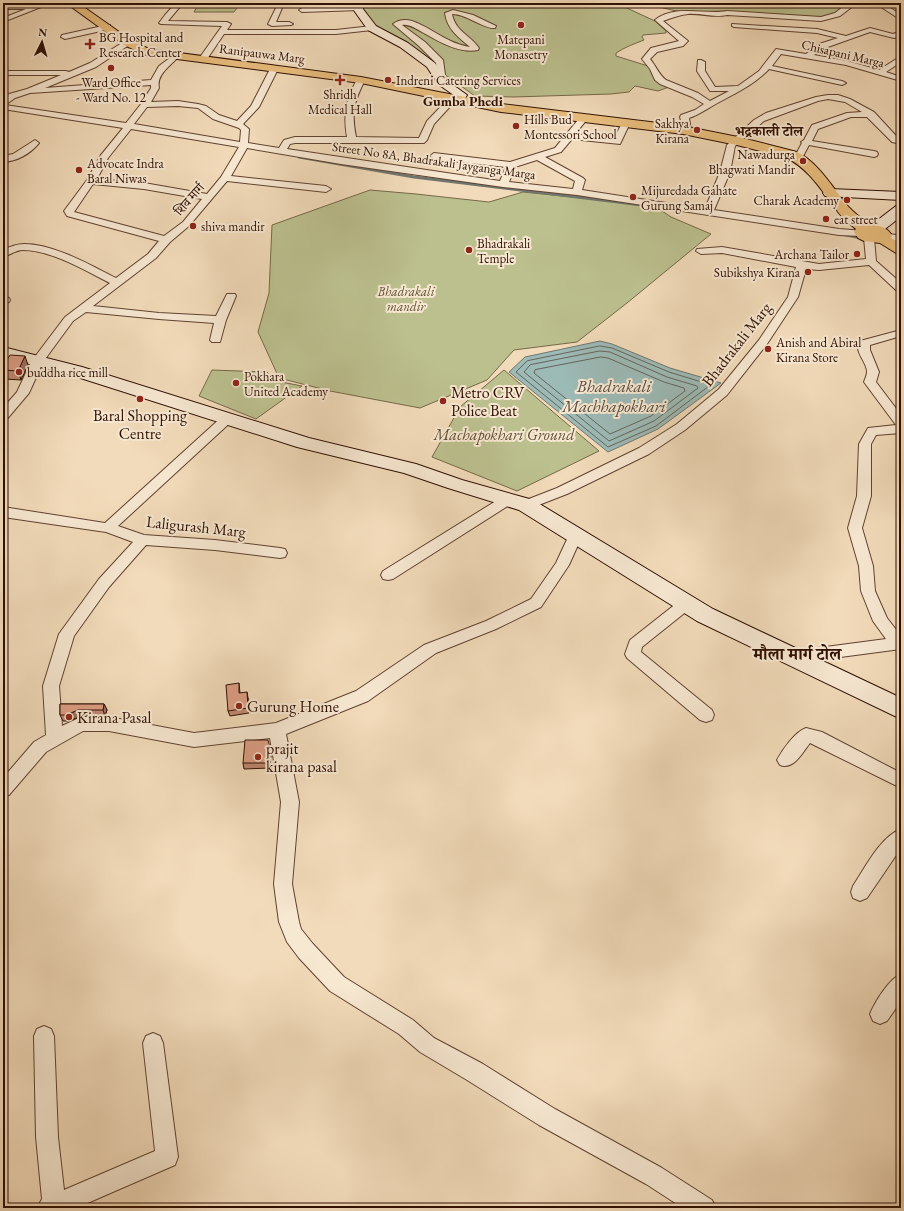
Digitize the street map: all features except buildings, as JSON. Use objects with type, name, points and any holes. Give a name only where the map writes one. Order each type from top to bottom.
[{"type":"main road","name":"Ranipauwa Marg","points":[[69,4],[106,27],[128,43],[146,52],[361,80],[501,108],[683,130],[738,141],[792,155],[798,158]]},
{"type":"main road","points":[[358,6],[366,23],[404,45],[431,65],[442,82],[461,95],[456,100]]},
{"type":"main road","points":[[798,158],[814,172],[842,208],[873,234],[901,250]]},
{"type":"main road","points":[[830,193],[901,196]]},
{"type":"main road","points":[[873,234],[901,209]]},
{"type":"main road","points":[[3,352],[36,362],[76,371],[228,418],[304,444],[409,468],[455,484],[517,502],[705,615],[901,708]]},
{"type":"street","points":[[3,20],[48,3]]},
{"type":"street","points":[[180,3],[167,16],[163,24],[227,24],[223,32],[202,60]]},
{"type":"street","points":[[710,104],[664,82],[658,78],[654,69],[646,62],[654,50],[680,44],[684,41],[658,20],[676,14],[689,12],[712,14],[730,13],[806,19],[825,18],[841,12],[846,7],[854,3]]},
{"type":"street","points":[[878,3],[901,18]]},
{"type":"street","points":[[3,7],[38,6]]},
{"type":"street","points":[[302,10],[358,6]]},
{"type":"street","points":[[279,8],[272,24],[305,24]]},
{"type":"street","points":[[442,82],[440,62],[422,44],[397,24],[403,22],[410,23],[457,46],[472,49],[475,48],[473,45],[453,29],[450,24],[448,13],[452,12],[461,14],[492,26]]},
{"type":"street","points":[[806,19],[827,27],[821,32]]},
{"type":"street","points":[[223,32],[336,32],[366,23]]},
{"type":"street","points":[[734,25],[821,32],[846,38]]},
{"type":"street","points":[[65,37],[106,27]]},
{"type":"street","points":[[808,56],[822,46],[870,30],[897,37],[901,33]]},
{"type":"street","points":[[3,98],[30,91],[93,65],[128,43]]},
{"type":"street","name":"Chisapani Marga","points":[[768,67],[779,51],[847,64],[901,79]]},
{"type":"street","points":[[166,240],[74,216],[70,214],[69,210],[91,181],[104,158],[145,106],[155,88],[154,82],[162,68],[175,56]]},
{"type":"street","points":[[880,73],[901,58]]},
{"type":"street","points":[[701,62],[701,71],[713,89],[740,88]]},
{"type":"street","points":[[683,130],[686,124],[684,117],[698,112],[740,88],[768,67],[842,83]]},
{"type":"street","points":[[239,124],[255,107],[274,69]]},
{"type":"street","points":[[3,74],[74,73]]},
{"type":"street","points":[[352,140],[349,123],[350,101],[361,80]]},
{"type":"street","points":[[30,91],[145,84],[154,82]]},
{"type":"street","points":[[3,103],[12,96]]},
{"type":"street","points":[[708,212],[725,172],[731,145],[738,141],[747,130],[762,118],[819,98],[837,98],[853,103],[871,114],[895,140],[901,141]]},
{"type":"street","points":[[282,150],[286,142],[289,140],[421,141],[423,140],[430,123],[456,100]]},
{"type":"street","points":[[145,106],[198,106],[216,117],[239,124],[245,129],[244,144]]},
{"type":"street","name":"Street No 8A, Bhadrakali Jayganga Marga","points":[[3,107],[282,150],[341,161],[503,184],[577,192],[839,232],[873,234],[901,239]]},
{"type":"street","points":[[798,158],[815,126],[850,115],[871,114]]},
{"type":"street","points":[[434,156],[512,165],[558,150],[585,118]]},
{"type":"street","points":[[570,136],[617,142],[626,123]]},
{"type":"street","points":[[806,142],[874,154]]},
{"type":"street","points":[[3,171],[7,159],[18,157],[35,143]]},
{"type":"street","name":"शिव मार्ग","points":[[3,416],[23,393],[36,362],[69,319],[152,256],[166,240],[186,224],[225,178],[244,144]]},
{"type":"street","points":[[537,156],[580,180],[577,192]]},
{"type":"street","points":[[503,184],[512,165]]},
{"type":"street","points":[[225,178],[326,189]]},
{"type":"street","points":[[91,181],[144,186],[209,197]]},
{"type":"street","points":[[871,262],[873,234]]},
{"type":"street","points":[[3,254],[17,248],[34,249],[78,264],[116,282]]},
{"type":"street","points":[[701,251],[722,250],[819,267],[871,262],[901,289]]},
{"type":"street","name":"Bhadrakali Marg","points":[[388,575],[517,502],[562,491],[644,451],[681,427],[718,396],[763,342],[793,297],[802,265]]},
{"type":"street","points":[[216,340],[220,320],[231,296]]},
{"type":"street","points":[[83,308],[159,316],[220,320]]},
{"type":"street","points":[[901,333],[864,342],[864,350],[873,372],[870,382],[901,423]]},
{"type":"street","name":"Laligurash Marg","points":[[108,528],[228,418]]},
{"type":"street","points":[[899,643],[881,621],[868,591],[866,566],[856,528],[864,496],[865,444],[872,431],[901,429]]},
{"type":"street","name":"Laligurash Marg","points":[[3,512],[108,528],[143,540],[215,545],[280,553]]},
{"type":"street","points":[[3,790],[40,747],[81,724],[109,724],[194,740],[277,730],[362,696],[430,649],[491,626],[536,603],[562,565],[575,536]]},
{"type":"street","points":[[55,738],[52,686],[67,634],[104,583],[143,540]]},
{"type":"street","points":[[687,603],[635,644],[633,654],[706,715]]},
{"type":"street","points":[[796,657],[899,643]]},
{"type":"street","points":[[277,730],[290,802],[283,884],[289,922],[294,935],[306,951],[337,984],[406,1027],[427,1045],[475,1072],[547,1117],[654,1176],[704,1208]]},
{"type":"street","points":[[786,760],[806,735],[816,737],[901,781]]},
{"type":"street","points":[[860,892],[892,844],[901,837]]},
{"type":"street","points":[[880,1014],[901,984]]},
{"type":"street","points":[[44,1036],[51,1207],[167,1157],[153,1043]]},
{"type":"green space","points":[[196,3],[241,3],[234,12],[194,12],[198,5]]},
{"type":"green space","points":[[366,3],[616,3],[655,21],[666,31],[666,33],[643,35],[642,37],[644,40],[619,51],[616,53],[616,56],[648,66],[669,87],[658,91],[635,86],[629,92],[611,94],[513,97],[475,96],[402,44],[375,28],[362,12]]},
{"type":"green space","points":[[651,3],[851,3],[839,12],[825,18],[676,11],[655,6]]},
{"type":"green space","name":"Bhadrakali mandir","points":[[370,190],[489,202],[523,192],[653,205],[671,217],[711,234],[577,342],[514,350],[487,380],[420,408],[330,391],[279,378],[258,332],[269,293],[272,225]]},
{"type":"green space","points":[[212,370],[267,372],[276,381],[302,386],[256,419],[199,396]]},
{"type":"green space","name":"Machapokhari Ground","points":[[504,370],[599,451],[517,491],[432,457],[460,407]]},
{"type":"water","name":"Bhadrakali Machhapokhari","points":[[600,341],[612,344],[670,368],[721,383],[658,429],[608,452],[509,372],[525,357]]},
{"type":"waterway","points":[[299,157],[414,177],[650,206]]},
{"type":"waterway","points":[[841,234],[862,238]]},
{"type":"place","name":"Matepani Monasetry","points":[[521,25]]},
{"type":"place","name":"BG Hospital and Research Center","points":[[90,44]]},
{"type":"place","name":"Ward Office - Ward No. 12","points":[[111,68]]},
{"type":"place","name":"Shridh Medical Hall","points":[[340,80]]},
{"type":"place","name":"Indreni Catering Services","points":[[388,80]]},
{"type":"place","name":"Hills Bud Montessori School","points":[[516,126]]},
{"type":"place","name":"Sakhya Kirana","points":[[697,130]]},
{"type":"place","name":"Nawadurga Bhagwati Mandir","points":[[803,161]]},
{"type":"place","name":"Advocate Indra Baral Niwas","points":[[79,170]]},
{"type":"place","name":"Mijuredada Gahate Gurung Samaj","points":[[633,197]]},
{"type":"place","name":"Charak Academy","points":[[847,200]]},
{"type":"place","name":"eat street","points":[[826,219]]},
{"type":"place","name":"shiva mandir","points":[[193,226]]},
{"type":"place","name":"Bhadrakali Temple","points":[[469,250]]},
{"type":"place","name":"Archana Tailor","points":[[857,254]]},
{"type":"place","name":"Subikshya Kirana","points":[[808,272]]},
{"type":"place","name":"Anish and Abiral Kirana Store","points":[[768,349]]},
{"type":"place","name":"buddha rice mill","points":[[19,372]]},
{"type":"place","name":"Pokhara United Academy","points":[[236,383]]},
{"type":"place","name":"Baral Shopping Centre","points":[[140,399]]},
{"type":"place","name":"Metro CRV Police Beat","points":[[443,401]]},
{"type":"place","name":"Gurung Home","points":[[239,706]]},
{"type":"place","name":"Kirana Pasal","points":[[69,717]]},
{"type":"place","name":"prajit kirana pasal","points":[[258,757]]},
{"type":"district","name":"Gumba Phedi","points":[[463,101]]},
{"type":"district","name":"भद्रकाली टोल","points":[[769,131]]},
{"type":"district","name":"मौला मार्ग टोल","points":[[797,654]]}]
